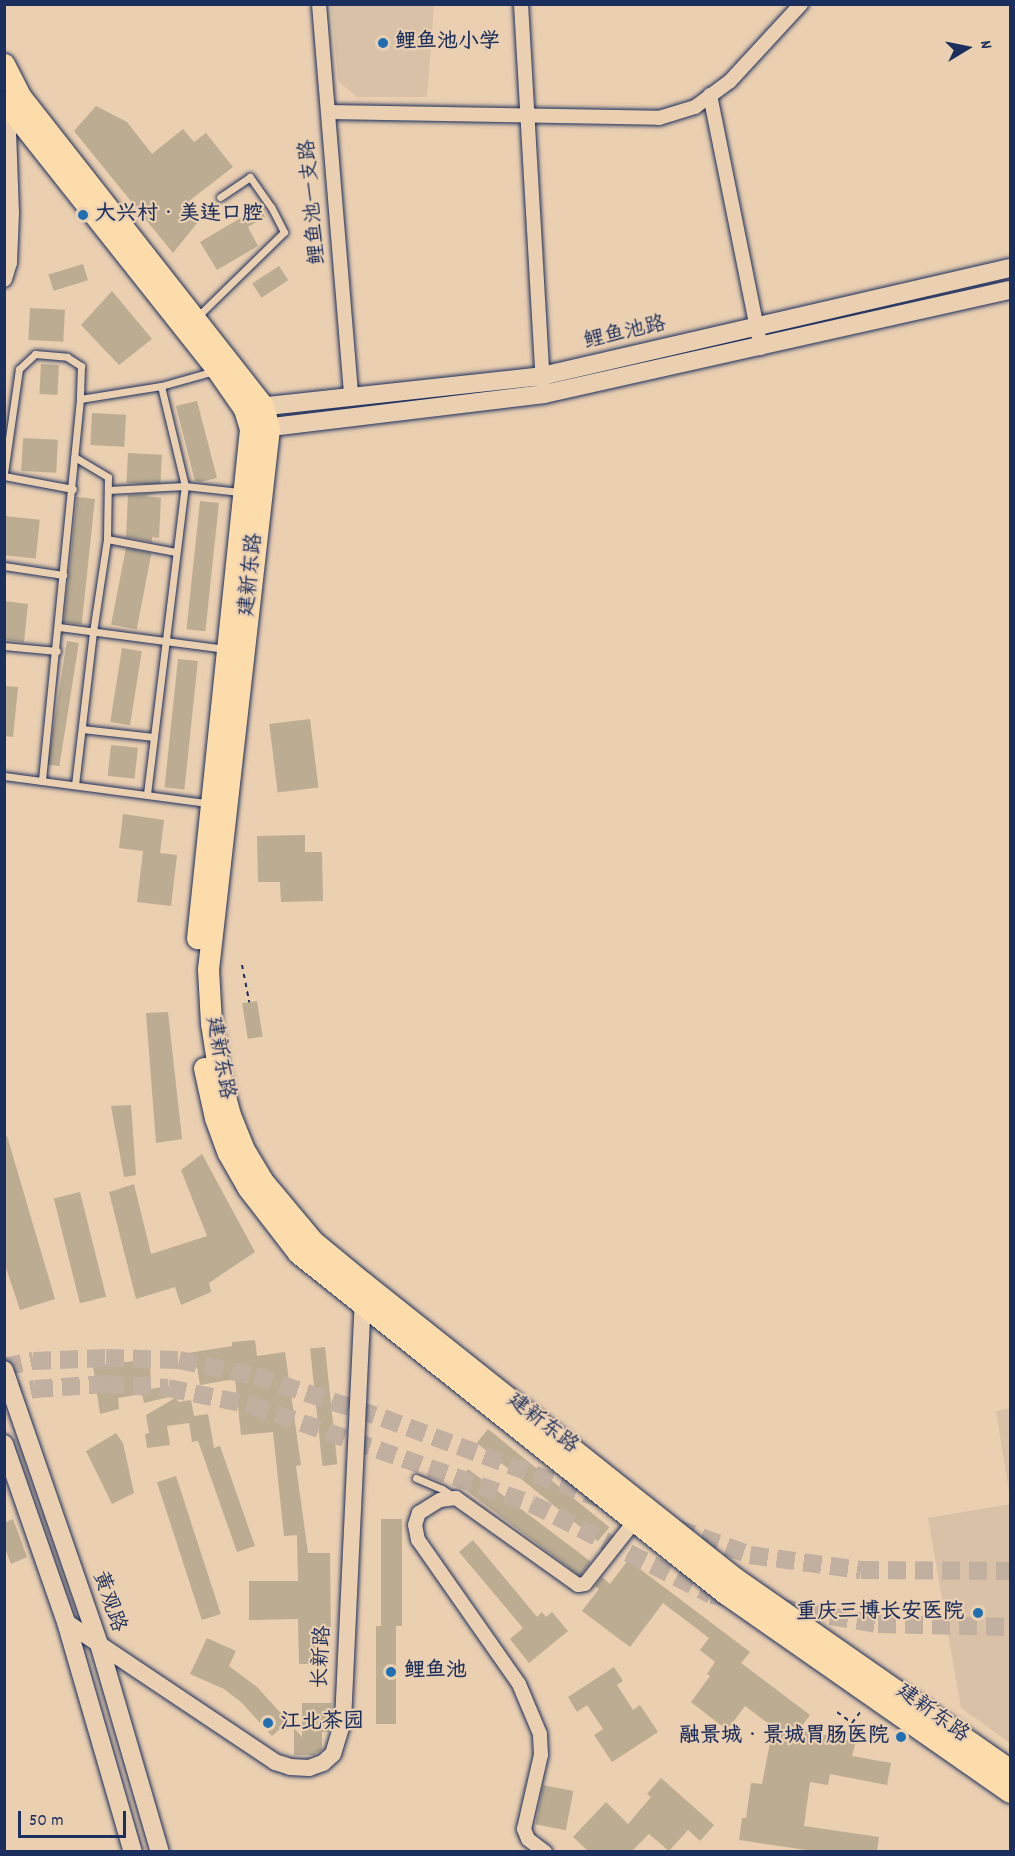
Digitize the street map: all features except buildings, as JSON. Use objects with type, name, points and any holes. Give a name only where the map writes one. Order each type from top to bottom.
[{"type":"main road","name":"建新东路","points":[[4,64],[21,98],[196,318],[254,407],[259,428],[208,969],[211,1023],[219,1074],[230,1115],[253,1164],[277,1198],[313,1241],[364,1283],[735,1578],[1011,1770]]},
{"type":"main road","name":"建新东路","points":[[6,103],[217,370],[254,407]]},
{"type":"main road","name":"鲤鱼池路","points":[[254,407],[542,376],[1011,268]]},
{"type":"main road","name":"鲤鱼池路","points":[[259,428],[544,394],[762,348],[1011,290]]},
{"type":"main road","name":"建新东路","points":[[259,428],[243,492],[194,970],[197,1022],[215,1118],[228,1153],[268,1217],[298,1253],[362,1306],[726,1594],[1011,1792]]},
{"type":"main road","name":"黄观路","points":[[4,1370],[99,1644],[160,1851]]},
{"type":"main road","points":[[4,1444],[66,1622],[133,1851]]},
{"type":"street","name":"鲤鱼池一支路","points":[[319,4],[351,396]]},
{"type":"street","points":[[521,4],[544,394]]},
{"type":"street","points":[[328,112],[659,118],[695,107],[730,81],[801,4]]},
{"type":"street","points":[[710,95],[762,348]]},
{"type":"street","points":[[4,279],[9,263],[11,213],[6,103]]},
{"type":"street","name":"长新路","points":[[66,1622],[275,1762],[290,1767],[309,1768],[322,1763],[333,1754],[343,1722],[364,1283]]},
{"type":"street","points":[[545,1851],[528,1839],[524,1829],[541,1755],[540,1734],[519,1684],[418,1540],[415,1525],[419,1514],[440,1500],[456,1498],[578,1585],[585,1584],[634,1522]]},
{"type":"lane","points":[[196,318],[284,232],[271,207],[250,177],[220,197]]},
{"type":"lane","points":[[42,781],[73,489],[81,366],[68,357],[35,354],[19,369],[4,475],[73,489]]},
{"type":"lane","points":[[80,399],[161,386],[217,370]]},
{"type":"lane","points":[[147,794],[185,486],[161,386]]},
{"type":"lane","points":[[75,457],[108,477],[107,539],[93,632],[75,785]]},
{"type":"lane","points":[[108,490],[185,486],[243,492]]},
{"type":"lane","points":[[107,539],[177,552]]},
{"type":"lane","points":[[4,566],[63,575]]},
{"type":"lane","points":[[59,627],[227,650]]},
{"type":"lane","points":[[4,646],[57,651]]},
{"type":"lane","points":[[82,729],[154,737]]},
{"type":"lane","points":[[4,776],[210,803]]},
{"type":"lane","points":[[416,1478],[456,1498]]},
{"type":"path","points":[[242,964],[249,1002]]},
{"type":"path","points":[[837,1712],[852,1723],[873,1697]]},
{"type":"shaded area","name":"鲤鱼池小学","points":[[331,5],[434,5],[427,97],[357,97],[338,81]]},
{"type":"shaded area","points":[[1010,1408],[1010,1498],[996,1411]]},
{"type":"shaded area","name":"重庆三博长安医院","points":[[1010,1504],[1010,1743],[961,1708],[928,1518]]},
{"type":"tunnel","points":[[4,1367],[33,1361],[106,1358],[179,1360],[255,1376],[383,1418],[603,1500]]},
{"type":"tunnel","points":[[4,1395],[35,1389],[106,1384],[168,1388],[251,1405],[532,1504],[711,1595],[735,1599]]},
{"type":"tunnel","points":[[676,1528],[750,1555],[861,1570],[1010,1571]]},
{"type":"tunnel","points":[[777,1607],[878,1624],[1010,1627]]},
{"type":"place","name":"鲤鱼池小学","points":[[383,43]]},
{"type":"place","name":"大兴村‧美连口腔","points":[[83,215]]},
{"type":"place","name":"重庆三博长安医院","points":[[978,1613]]},
{"type":"place","name":"鲤鱼池","points":[[391,1672]]},
{"type":"place","name":"江北茶园","points":[[268,1723]]},
{"type":"place","name":"融景城‧景城胃肠医院","points":[[901,1737]]}]
